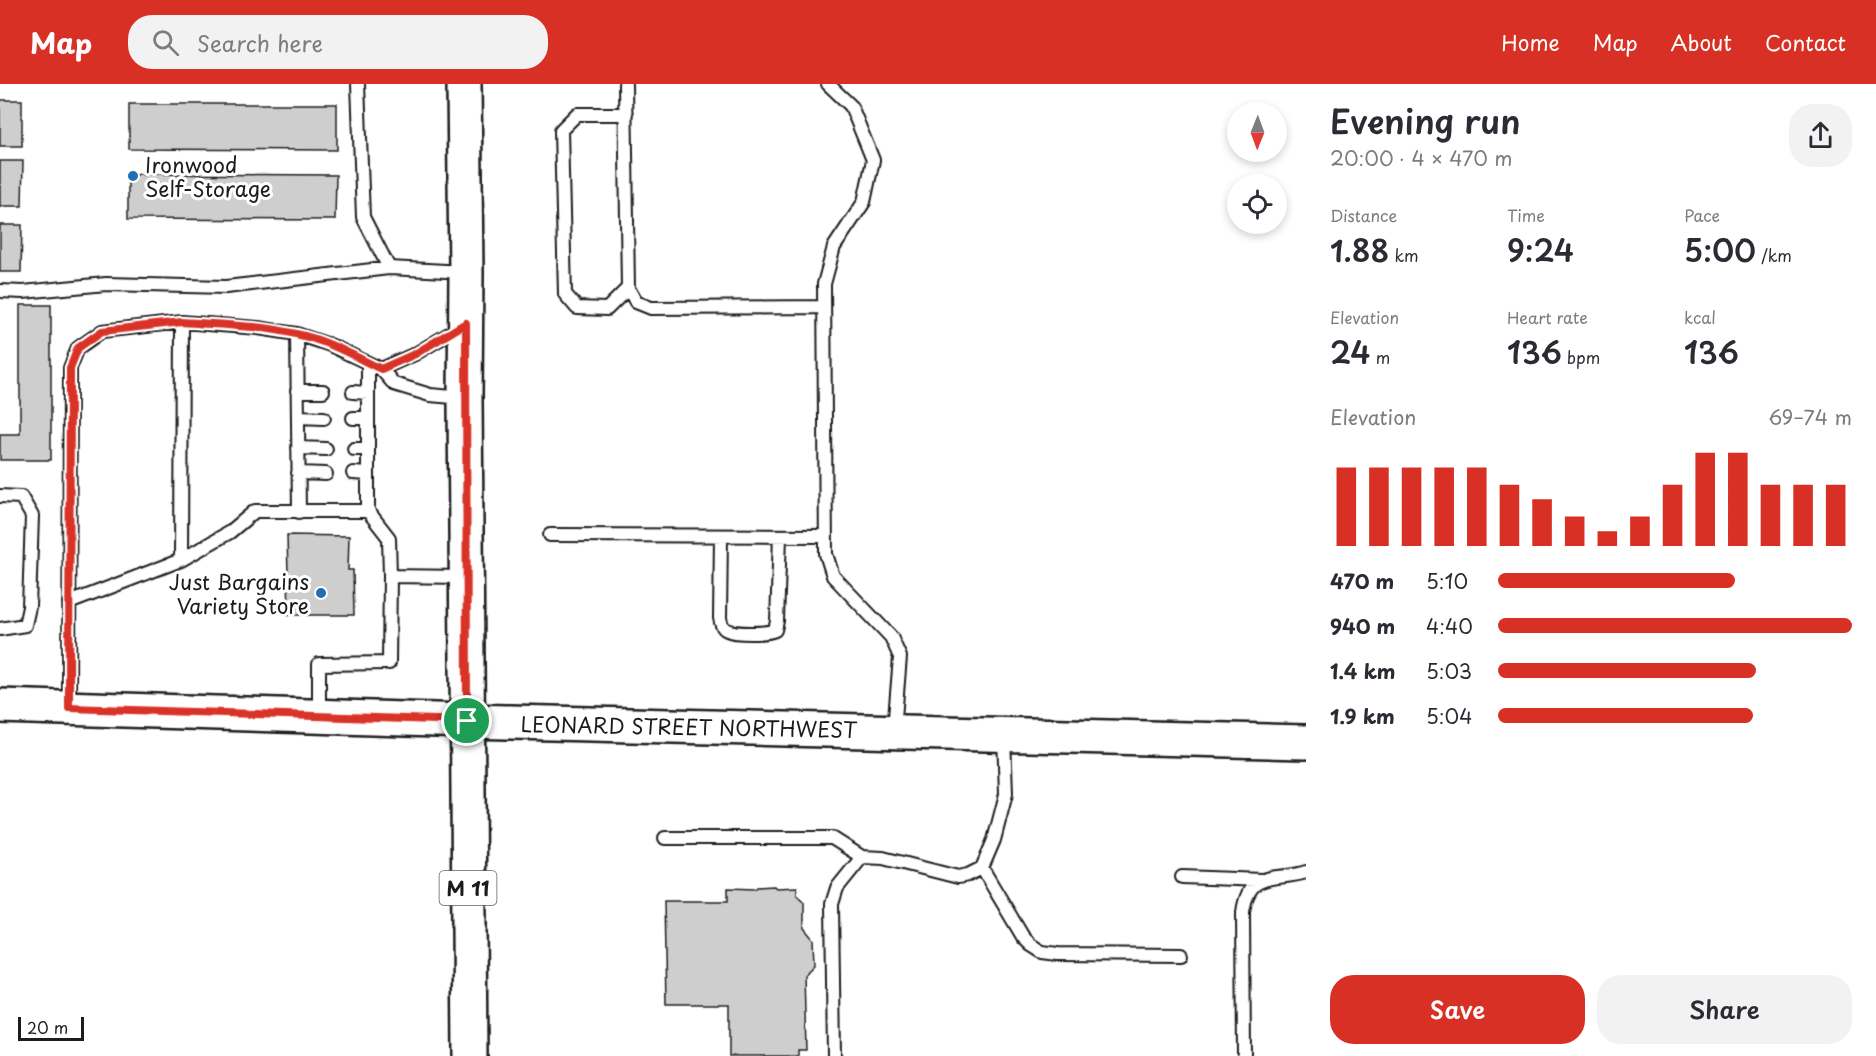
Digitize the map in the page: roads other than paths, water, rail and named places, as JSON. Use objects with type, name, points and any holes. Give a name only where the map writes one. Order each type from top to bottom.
[{"type":"main road","name":"M 11","points":[[464,84],[470,1056]]},
{"type":"main road","name":"LEONARD STREET NORTHWEST","points":[[0,706],[467,721],[1306,742]]},
{"type":"lane","points":[[358,84],[363,217],[389,268]]},
{"type":"lane","points":[[626,84],[628,288],[636,302],[651,308],[824,307]]},
{"type":"lane","points":[[828,84],[852,106],[873,160],[864,202],[834,247],[824,285],[825,554],[833,576],[891,637],[900,657],[894,732]]},
{"type":"lane","points":[[626,114],[577,114],[561,130],[565,294],[577,308],[607,309],[628,288]]},
{"type":"lane","points":[[0,291],[23,292],[106,284],[226,287],[389,268],[466,272]]},
{"type":"lane","points":[[182,322],[182,561]]},
{"type":"lane","points":[[69,708],[70,368],[78,348],[102,331],[182,322],[258,328],[297,334],[330,345],[381,369],[393,384],[430,395],[465,398]]},
{"type":"lane","points":[[381,369],[415,354],[466,323]]},
{"type":"lane","points":[[297,334],[299,512]]},
{"type":"lane","points":[[319,716],[319,664],[389,663],[389,538],[368,511],[368,363]]},
{"type":"lane","points":[[297,391],[323,391]]},
{"type":"lane","points":[[353,392],[368,393]]},
{"type":"lane","points":[[297,417],[324,417]]},
{"type":"lane","points":[[353,418],[368,418]]},
{"type":"lane","points":[[298,448],[326,448]]},
{"type":"lane","points":[[354,449],[368,449]]},
{"type":"lane","points":[[298,473],[326,474]]},
{"type":"lane","points":[[353,473],[368,474]]},
{"type":"lane","points":[[0,496],[21,497],[32,516],[29,607],[25,625],[0,628]]},
{"type":"lane","points":[[69,603],[182,561],[230,532],[255,511],[368,511]]},
{"type":"lane","points":[[550,535],[826,536]]},
{"type":"lane","points":[[722,536],[720,618],[722,626],[727,631],[768,633],[775,630],[777,621],[780,536]]},
{"type":"lane","points":[[390,576],[466,576]]},
{"type":"lane","points":[[665,838],[832,838],[862,857],[883,858],[958,878],[968,875],[982,868],[994,840],[1006,794],[1004,734]]},
{"type":"lane","points":[[834,1056],[832,904],[837,888],[862,857]]},
{"type":"lane","points":[[982,868],[1023,937],[1042,952],[1181,955]]},
{"type":"lane","points":[[1182,877],[1262,880],[1306,872]]},
{"type":"lane","points":[[1245,1056],[1243,912],[1246,895],[1254,884],[1262,880]]},
{"type":"place","name":"Ironwood Self-Storage","points":[[133,176]]},
{"type":"place","name":"Just Bargains Variety Store","points":[[321,593]]}]
